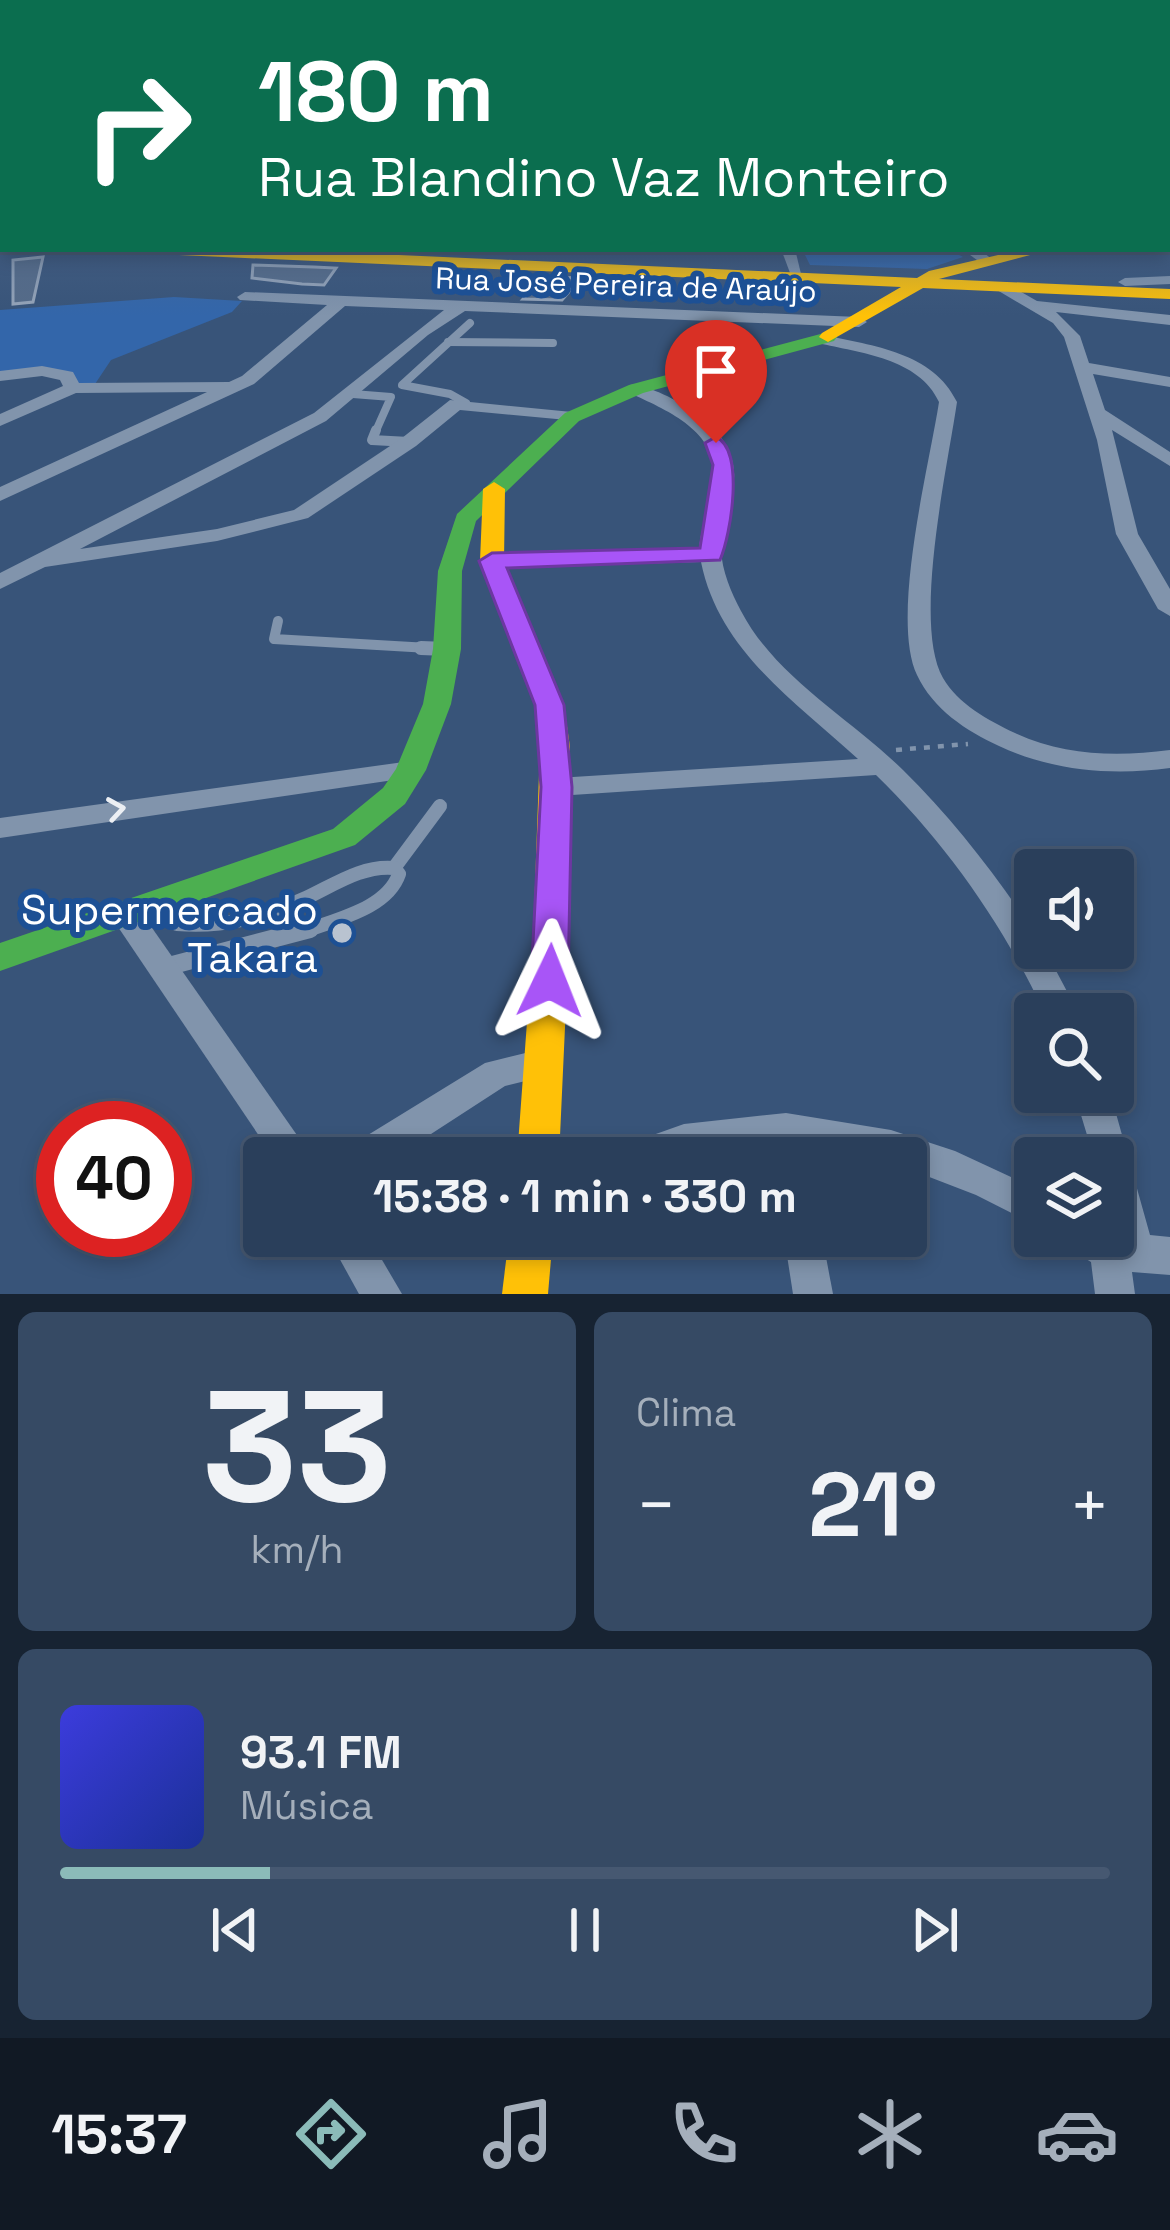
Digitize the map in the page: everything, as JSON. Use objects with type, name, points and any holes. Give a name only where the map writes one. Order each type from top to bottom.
[{"type":"main road","points":[[359,252],[798,267],[1039,292],[1125,283],[1170,286]]},
{"type":"main road","points":[[0,957],[344,837],[394,796],[411,770],[437,704],[447,649],[454,548],[465,519],[572,417],[636,388],[754,362],[824,340],[978,254],[1039,292]]},
{"type":"main road","points":[[922,283],[1170,286]]},
{"type":"main road","points":[[494,488],[492,561],[550,705],[557,787],[540,1137]]},
{"type":"main road","points":[[525,1294],[529,1257]]},
{"type":"street","points":[[1002,287],[1170,320]]},
{"type":"street","points":[[1039,292],[1067,329],[1084,367],[1127,534],[1170,609]]},
{"type":"street","name":"Rua José Pereira de Araújo","points":[[245,297],[466,314],[626,311],[860,322]]},
{"type":"street","points":[[0,495],[234,388],[340,302]]},
{"type":"street","points":[[615,328],[626,311]]},
{"type":"street","points":[[0,582],[320,417],[353,394],[400,346],[466,314]]},
{"type":"street","points":[[824,340],[916,368],[945,391],[948,402],[923,594],[923,660],[930,679],[952,703],[1010,742],[1068,760],[1113,764],[1170,759]]},
{"type":"street","points":[[1084,367],[1170,382]]},
{"type":"street","points":[[0,376],[57,372],[68,376],[73,388]]},
{"type":"street","points":[[0,421],[73,388],[234,388]]},
{"type":"street","points":[[636,388],[699,425],[721,452],[722,487],[711,555],[720,592],[755,652],[788,687],[874,759],[941,831],[1006,916],[1053,993]]},
{"type":"street","points":[[44,561],[282,520],[321,504],[409,442],[450,406],[471,403],[572,417]]},
{"type":"street","points":[[1098,413],[1170,460]]},
{"type":"street","points":[[492,561],[711,555]]},
{"type":"street","points":[[557,787],[874,759]]},
{"type":"street","points":[[0,828],[411,770]]},
{"type":"street","points":[[125,914],[280,1137]]},
{"type":"street","points":[[395,1137],[496,1072],[546,1063]]},
{"type":"street","points":[[927,1158],[1014,1197]]},
{"type":"street","points":[[359,1257],[382,1294]]},
{"type":"street","points":[[807,1257],[813,1294]]},
{"type":"street","points":[[1115,1294],[1123,1257]]},
{"type":"lane","points":[[466,314],[448,342],[403,385],[471,403]]},
{"type":"lane","points":[[448,342],[553,344]]},
{"type":"lane","points":[[353,394],[391,397],[372,439],[409,442]]},
{"type":"lane","points":[[278,621],[274,639],[447,649]]},
{"type":"lane","points":[[394,868],[440,806]]},
{"type":"lane","points":[[160,902],[177,924],[207,926],[302,899],[375,866],[394,868],[399,874],[393,891],[333,921],[163,968]]},
{"type":"path","points":[[874,759],[1010,742]]},
{"type":"shaded area","points":[[804,252],[954,252],[963,257],[927,269],[810,265]]},
{"type":"shaded area","points":[[174,297],[242,301],[232,312],[111,360],[93,387],[73,388],[57,372],[0,376],[0,310]]},
{"type":"building","points":[[43,257],[33,302],[13,304],[13,260]]},
{"type":"building","points":[[253,265],[336,268],[324,285],[252,278]]},
{"type":"building","points":[[543,277],[581,278],[562,300],[523,299]]},
{"type":"traffic: fast","points":[[0,957],[344,837],[394,796],[411,770],[437,704],[447,649],[450,571],[465,519],[572,417],[636,389],[828,337]]},
{"type":"traffic: slow","points":[[225,252],[1170,294]]},
{"type":"traffic: slow","points":[[828,337],[935,274],[1032,252]]},
{"type":"traffic: slow","points":[[494,489],[492,561],[550,705],[555,747],[551,940],[539,1137]]},
{"type":"traffic: slow","points":[[525,1294],[529,1257]]},
{"type":"place","name":"Supermercado Takara","points":[[342,933]]},
{"type":"route","points":[[550,981],[557,787],[550,705],[500,591],[492,561],[711,555],[724,465],[716,443]]}]
